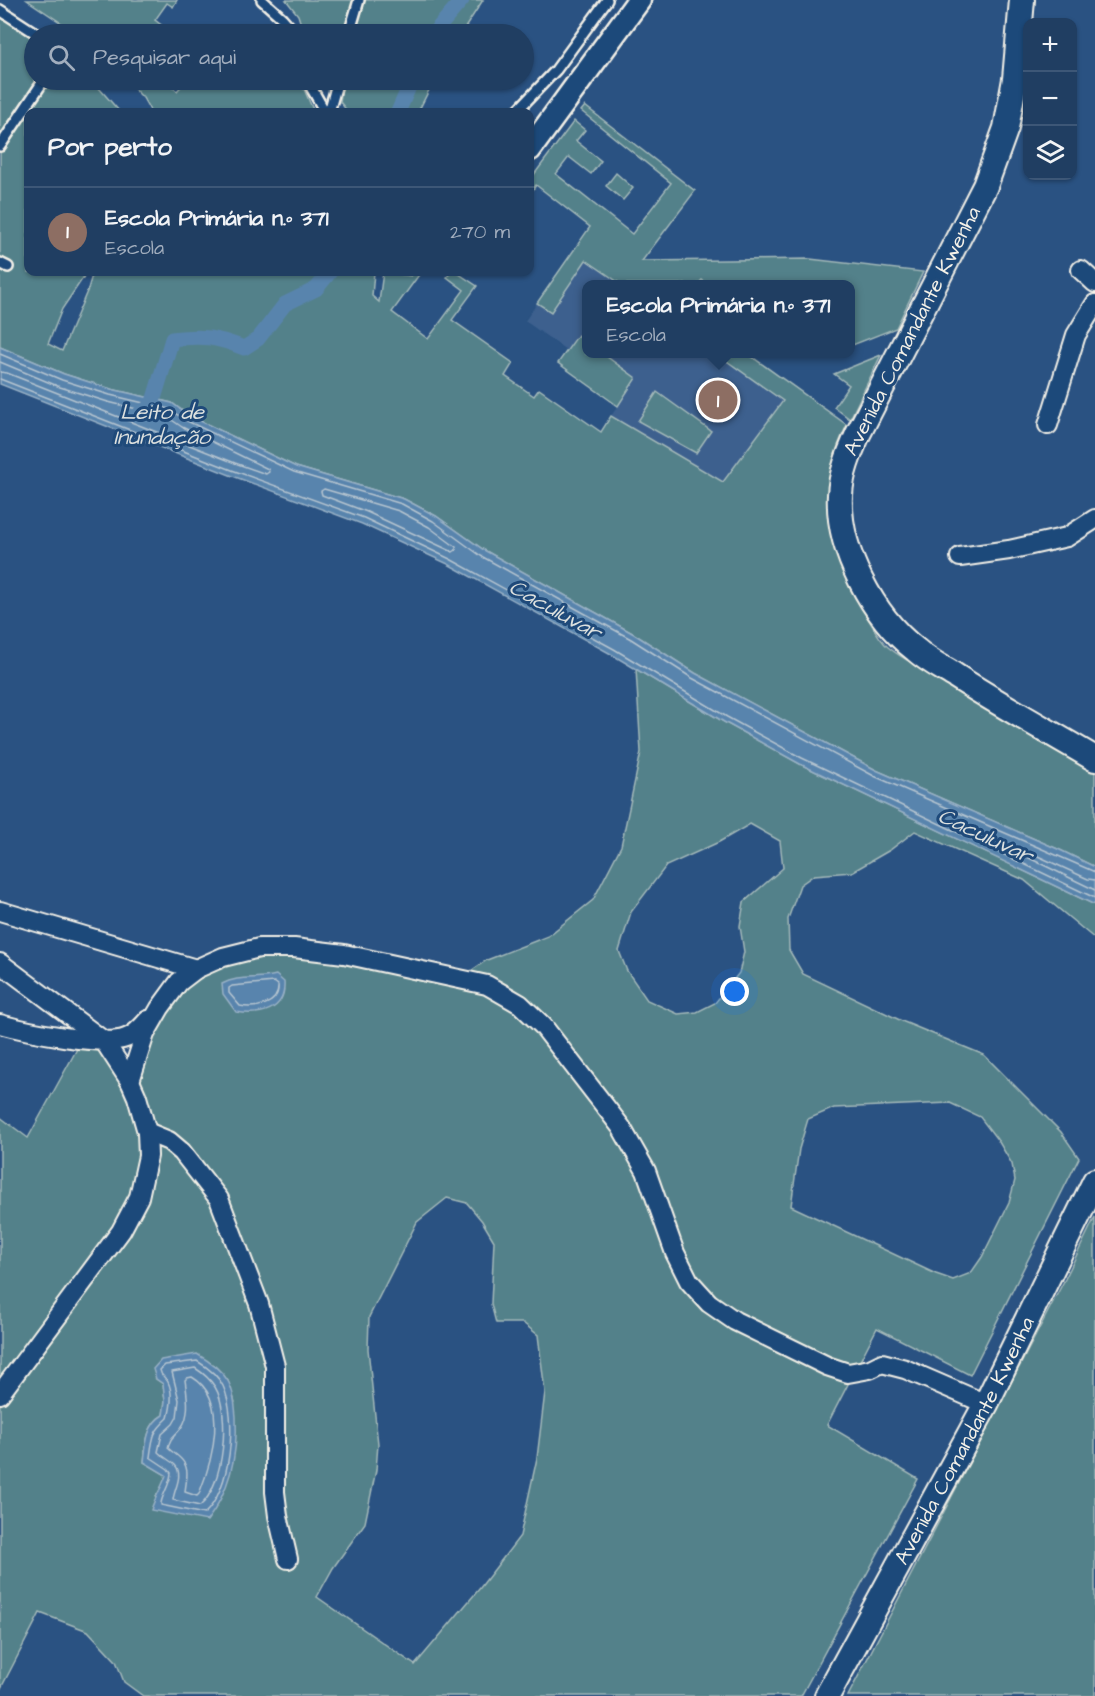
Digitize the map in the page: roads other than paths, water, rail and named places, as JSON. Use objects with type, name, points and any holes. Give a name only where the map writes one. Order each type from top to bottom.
[{"type":"main road","name":"Avenida Comandante Kwenha","points":[[1022,0],[1015,79],[1006,128],[985,186],[858,434],[845,463],[840,496],[849,555],[863,584],[890,626],[916,650],[974,688],[1095,759]]},
{"type":"main road","name":"Avenida Comandante Kwenha","points":[[827,1696],[986,1404],[1095,1181]]},
{"type":"street","points":[[534,144],[639,0]]},
{"type":"street","points":[[1048,425],[1076,335],[1095,304]]},
{"type":"street","points":[[960,557],[1009,550],[1067,537],[1095,519]]},
{"type":"street","points":[[0,911],[196,969]]},
{"type":"street","points":[[130,1081],[145,1034],[179,982],[196,969],[223,957],[259,948],[294,948],[344,954],[487,985],[519,1004],[543,1026],[621,1127],[646,1171],[675,1253],[689,1281],[709,1303],[735,1321],[827,1366],[848,1373],[870,1369],[882,1363],[905,1369],[986,1404]]},
{"type":"street","points":[[0,963],[104,1041],[130,1081],[143,1113],[148,1156],[139,1197],[121,1230],[0,1394]]},
{"type":"street","points":[[0,1024],[25,1030],[104,1041],[126,1039],[140,1029],[160,1008]]},
{"type":"street","points":[[147,1132],[169,1141],[182,1152],[219,1198],[259,1304],[275,1366],[275,1492],[288,1559]]},
{"type":"lane","points":[[262,0],[287,24]]},
{"type":"lane","points":[[352,24],[359,0]]},
{"type":"lane","points":[[520,108],[556,70],[607,0]]},
{"type":"lane","points":[[0,10],[24,26]]},
{"type":"lane","points":[[25,108],[37,90]]},
{"type":"lane","points":[[313,90],[324,108]]},
{"type":"lane","points":[[328,108],[335,90]]},
{"type":"lane","points":[[0,146],[24,110]]},
{"type":"water","name":"Leito de Inundação","points":[[0,347],[64,374],[111,389],[172,403],[188,415],[296,467],[404,499],[436,516],[484,550],[634,634],[695,673],[876,770],[1095,867],[1095,905],[800,764],[724,722],[611,654],[448,564],[362,524],[230,475],[0,384]]},
{"type":"water","points":[[276,975],[284,982],[281,999],[276,1005],[262,1012],[236,1012],[223,994],[222,984],[228,981]]},
{"type":"water","points":[[197,1354],[214,1366],[228,1381],[235,1403],[236,1417],[236,1445],[231,1472],[222,1497],[207,1521],[151,1510],[166,1475],[144,1462],[148,1435],[153,1424],[163,1415],[165,1401],[163,1384],[156,1379],[153,1369],[161,1360]]},
{"type":"waterway","points":[[442,24],[462,0]]},
{"type":"waterway","points":[[400,108],[408,90]]},
{"type":"waterway","points":[[140,413],[152,405],[172,339],[209,338],[244,348],[258,339],[285,304],[316,289],[327,276]]},
{"type":"place","name":"Escola Primária n.º 371","points":[[718,400]]},
{"type":"water label","name":"Caculuvar","points":[[555,610]]},
{"type":"water label","name":"Caculuvar","points":[[985,836]]}]
